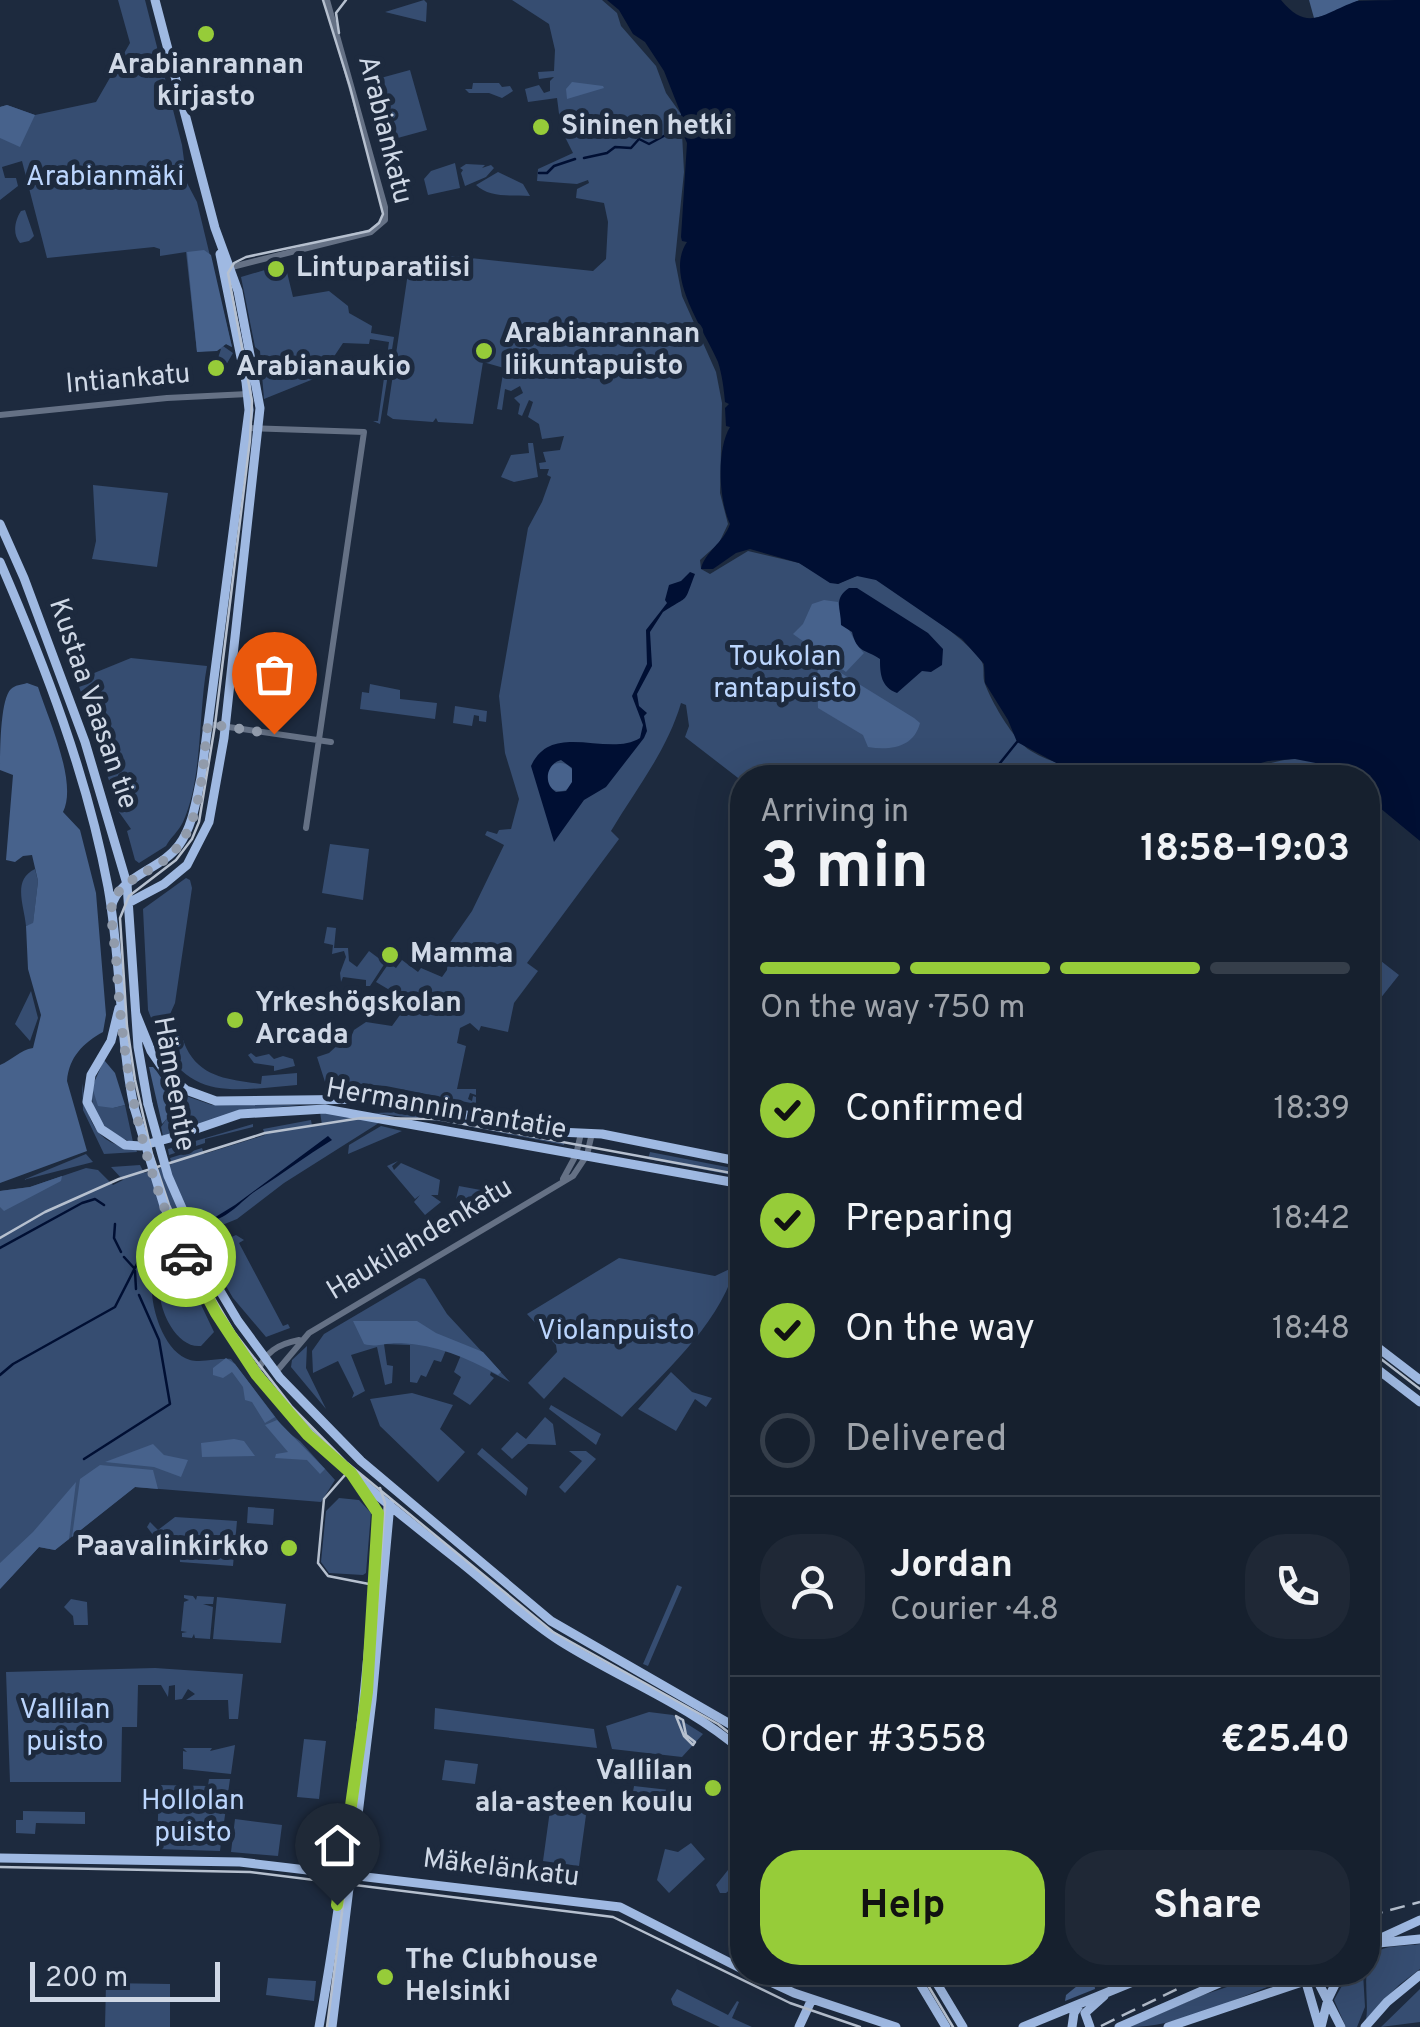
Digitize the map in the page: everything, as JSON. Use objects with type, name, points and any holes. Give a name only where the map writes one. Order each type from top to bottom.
[{"type":"main road","points":[[107,883],[115,895],[130,902],[164,884],[192,858],[209,822],[225,726],[260,430],[216,228],[155,0]]},
{"type":"main road","points":[[111,908],[115,895],[126,884],[166,860],[186,834],[196,803],[246,428],[254,393]]},
{"type":"main road","name":"Kustaa Vaasan tie","points":[[0,524],[85,742],[130,902]]},
{"type":"main road","name":"Kustaa Vaasan tie","points":[[0,562],[71,748],[107,883]]},
{"type":"main road","name":"Hämeentie","points":[[107,883],[119,1008],[134,1106],[164,1206],[200,1285],[256,1374],[308,1435],[351,1473],[557,1639],[713,1727],[730,1742]]},
{"type":"main road","name":"Hämeentie","points":[[130,902],[138,1047],[148,1104],[177,1201],[212,1279],[264,1356],[329,1432],[565,1630],[730,1724]]},
{"type":"main road","name":"Hermannin rantatie","points":[[119,1008],[112,1040],[90,1075],[87,1102],[100,1129],[126,1145],[141,1146],[240,1114],[325,1109],[730,1182]]},
{"type":"main road","name":"Hermannin rantatie","points":[[136,1014],[151,1051],[166,1073],[186,1090],[216,1101],[380,1098],[730,1160]]},
{"type":"main road","points":[[1380,1349],[1420,1380]]},
{"type":"main road","points":[[1380,1371],[1420,1402]]},
{"type":"main road","points":[[332,2027],[367,1692],[379,1519],[375,1506],[351,1473]]},
{"type":"main road","points":[[320,2027],[346,1872],[387,1544],[390,1505],[381,1478]]},
{"type":"main road","points":[[387,1544],[398,1526],[410,1521]]},
{"type":"main road","name":"Mäkelänkatu","points":[[0,1858],[226,1861],[620,1906],[730,1963]]},
{"type":"main road","points":[[1380,1937],[1420,1920]]},
{"type":"main road","points":[[1380,1944],[1420,1939]]},
{"type":"main road","points":[[1365,2027],[1399,1990],[1420,1974]]},
{"type":"main road","name":"Mäkelänkatu","points":[[779,1985],[896,2027]]},
{"type":"main road","points":[[921,1985],[946,2027]]},
{"type":"main road","points":[[938,1985],[963,2027]]},
{"type":"main road","points":[[1023,2027],[1127,1985]]},
{"type":"main road","points":[[1119,2025],[1214,1985]]},
{"type":"main road","points":[[1168,2027],[1279,1985]]},
{"type":"main road","points":[[1310,1985],[1320,2027]]},
{"type":"main road","points":[[1317,1985],[1341,2027]]},
{"type":"main road","points":[[1320,2027],[1335,1985]]},
{"type":"main road","points":[[1090,2027],[1086,2011],[1106,1994]]},
{"type":"main road","points":[[799,2027],[812,1999]]},
{"type":"main road","points":[[1072,2027],[1074,2010],[1082,2002]]},
{"type":"street","name":"Arabiankatu","points":[[226,269],[371,232],[385,220],[385,207],[327,0]]},
{"type":"street","name":"Intiankatu","points":[[0,416],[107,403],[254,393]]},
{"type":"street","points":[[246,428],[364,432],[306,828]]},
{"type":"street","points":[[208,724],[331,742]]},
{"type":"street","points":[[581,1155],[586,1133]]},
{"type":"street","name":"Haukilahdenkatu","points":[[264,1356],[300,1340],[573,1176],[581,1155]]},
{"type":"street","name":"Haukilahdenkatu","points":[[276,1372],[300,1340]]},
{"type":"street","points":[[256,1374],[264,1356]]},
{"type":"green space","name":"Arabianmäki","points":[[118,0],[145,0],[182,145],[187,183],[197,202],[232,347],[223,346],[233,353],[222,372],[217,361],[221,349],[197,352],[186,252],[160,256],[160,249],[154,247],[47,258],[22,161],[2,167],[5,178],[16,178],[18,186],[0,200],[0,107],[7,105],[35,115],[96,102],[130,43]]},
{"type":"green space","points":[[424,0],[426,22],[385,12]]},
{"type":"green space","name":"Toukolan rantapuisto","points":[[512,0],[602,0],[617,13],[621,26],[656,66],[666,93],[681,114],[684,172],[675,260],[682,296],[716,372],[722,403],[720,493],[728,524],[719,543],[700,560],[701,569],[710,574],[748,551],[799,563],[838,584],[860,576],[877,580],[976,653],[983,664],[988,692],[1011,731],[1031,751],[1068,765],[730,765],[730,772],[685,737],[689,726],[686,705],[681,703],[659,754],[611,831],[619,839],[527,963],[538,971],[514,1003],[508,1032],[481,1026],[479,1031],[470,1023],[460,1028],[457,1043],[466,1046],[457,1089],[476,1089],[476,1095],[470,1093],[468,1099],[476,1097],[476,1104],[386,1086],[325,1082],[317,1057],[341,1042],[349,1042],[354,1030],[366,1022],[392,1026],[405,1008],[420,1011],[376,982],[389,963],[396,968],[402,960],[418,972],[421,968],[442,977],[447,970],[449,944],[472,911],[504,845],[485,835],[487,831],[497,834],[499,830],[511,829],[519,799],[505,753],[499,696],[528,528],[551,477],[547,475],[549,469],[540,469],[539,463],[546,462],[543,452],[560,450],[564,436],[542,439],[539,424],[528,417],[533,402],[529,400],[522,416],[518,414],[520,404],[514,398],[523,393],[520,386],[511,391],[505,389],[502,410],[497,409],[504,368],[483,362],[473,424],[438,422],[436,418],[433,422],[393,419],[387,415],[409,266],[452,256],[593,271],[606,259],[608,222],[604,203],[576,198],[577,189],[588,180],[577,184],[537,181],[538,169],[573,153],[561,129],[557,98],[528,102],[525,89],[539,85],[544,93],[550,91],[554,77],[539,79],[538,72],[554,71],[555,50],[549,24]]},
{"type":"green space","points":[[410,70],[427,130],[394,139],[377,79]]},
{"type":"green space","points":[[473,83],[499,83],[513,91],[502,98],[469,93],[465,89],[472,89]]},
{"type":"green space","points":[[455,163],[460,188],[428,195],[424,179],[431,171]]},
{"type":"green space","points":[[466,164],[494,168],[486,177],[465,186],[460,168]]},
{"type":"green space","points":[[498,172],[523,184],[530,196],[494,194],[476,185]]},
{"type":"green space","points":[[25,210],[34,236],[20,243],[15,227]]},
{"type":"green space","points":[[285,264],[293,297],[329,291],[348,306],[349,313],[372,326],[371,333],[394,337],[380,424],[373,421],[378,421],[389,342],[370,339],[369,344],[343,343],[321,376],[264,399],[260,351],[255,347],[241,277]]},
{"type":"green space","points":[[528,443],[533,443],[538,477],[514,482],[501,477],[511,455],[529,453]]},
{"type":"green space","points":[[93,485],[168,493],[157,567],[92,559],[96,541]]},
{"type":"green space","points":[[131,658],[207,666],[189,805],[181,826],[166,846],[139,863],[127,831],[131,829],[119,812],[77,680]]},
{"type":"green space","points":[[370,684],[400,690],[400,699],[437,703],[435,719],[360,709],[362,692],[369,693]]},
{"type":"green space","points":[[455,706],[487,711],[486,722],[474,715],[472,726],[453,723]]},
{"type":"green space","name":"Toukolan rantapuisto","points":[[1300,759],[1322,765],[1263,765]]},
{"type":"green space","points":[[330,844],[369,849],[363,900],[322,893]]},
{"type":"green space","points":[[35,869],[38,881],[33,924],[26,926],[22,886]]},
{"type":"green space","points":[[186,878],[192,888],[175,1003],[159,1039],[148,1010],[143,909]]},
{"type":"green space","points":[[327,927],[336,928],[334,948],[348,948],[349,961],[357,967],[369,951],[385,963],[370,986],[366,986],[366,980],[343,977],[341,982],[346,957],[344,951],[332,954],[333,945],[324,943]]},
{"type":"green space","points":[[1380,960],[1399,975],[1380,999]]},
{"type":"green space","points":[[31,991],[38,1018],[30,1041],[15,1024]]},
{"type":"green space","points":[[177,1013],[175,1028],[203,1068],[221,1077],[261,1084],[262,1076],[297,1073],[297,1085],[219,1088],[187,1075],[162,1043]]},
{"type":"green space","points":[[269,1054],[274,1059],[283,1056],[293,1059],[295,1066],[274,1071],[274,1066],[254,1063],[248,1055],[256,1057]]},
{"type":"green space","points":[[164,1080],[189,1097],[212,1105],[299,1105],[248,1110],[163,1136],[161,1127],[171,1104]]},
{"type":"green space","points":[[82,1083],[90,1118],[101,1135],[137,1152],[104,1154],[83,1110]]},
{"type":"green space","points":[[92,1087],[113,1108],[125,1105],[133,1142],[115,1134],[102,1122],[93,1106]]},
{"type":"green space","points":[[320,1112],[382,1121],[284,1183],[237,1219],[153,1253],[152,1286],[158,1322],[174,1350],[194,1361],[231,1359],[286,1431],[335,1480],[321,1502],[135,1487],[55,1550],[39,1547],[0,1589],[0,1191],[30,1187],[86,1168],[98,1170],[113,1185],[123,1180],[111,1167],[140,1165],[144,1173],[172,1164],[170,1158],[202,1148],[204,1154],[265,1135],[263,1129],[311,1120],[312,1126],[322,1125]]},
{"type":"green space","points":[[405,1112],[565,1138],[564,1145],[446,1122],[373,1113]]},
{"type":"green space","points":[[253,1124],[253,1127],[205,1139],[205,1143],[169,1155],[168,1149]]},
{"type":"green space","points":[[381,1126],[402,1131],[348,1154],[349,1145]]},
{"type":"green space","points":[[650,1152],[730,1168],[730,1175],[648,1159]]},
{"type":"green space","points":[[86,1154],[93,1162],[23,1180]]},
{"type":"green space","points":[[398,1161],[392,1166],[394,1170],[401,1163],[440,1180],[438,1195],[431,1195],[441,1202],[425,1215],[414,1202],[420,1195],[415,1199],[387,1166]]},
{"type":"green space","points":[[459,1186],[488,1194],[465,1207],[456,1199]]},
{"type":"green space","points":[[236,1235],[244,1240],[239,1243],[283,1326],[288,1324],[290,1328],[266,1337],[233,1298],[216,1269],[190,1282],[183,1268]]},
{"type":"green space","name":"Violanpuisto","points":[[619,1258],[715,1276],[730,1269],[727,1288],[703,1329],[622,1417],[564,1377],[544,1399],[528,1383],[557,1352],[556,1345],[527,1314]]},
{"type":"green space","points":[[179,1268],[214,1332],[201,1346],[190,1344],[172,1329],[162,1305],[160,1282]]},
{"type":"green space","points":[[419,1278],[425,1279],[447,1314],[510,1382],[491,1372],[494,1378],[470,1405],[453,1394],[461,1377],[454,1372],[461,1355],[446,1350],[441,1362],[434,1360],[426,1377],[421,1375],[417,1383],[410,1382],[410,1345],[384,1344],[387,1365],[393,1366],[392,1383],[385,1385],[377,1347],[351,1355],[365,1391],[352,1398],[354,1393],[338,1361],[313,1373],[312,1351],[324,1334]]},
{"type":"green space","points":[[307,1346],[306,1368],[326,1409],[291,1367],[292,1360]]},
{"type":"green space","points":[[671,1372],[692,1392],[712,1398],[706,1407],[695,1399],[676,1431],[638,1409]]},
{"type":"green space","points":[[412,1393],[453,1405],[440,1429],[465,1452],[438,1482],[380,1426],[370,1399]]},
{"type":"green space","points":[[551,1405],[601,1434],[596,1445],[549,1409]]},
{"type":"green space","points":[[545,1417],[553,1424],[556,1445],[528,1444],[512,1459],[501,1449],[517,1432],[526,1439]]},
{"type":"green space","points":[[482,1448],[528,1488],[526,1496],[477,1454]]},
{"type":"green space","points":[[569,1451],[586,1451],[596,1459],[565,1493],[559,1487],[582,1461]]},
{"type":"green space","points":[[339,1498],[359,1500],[371,1513],[363,1575],[329,1573],[321,1562],[326,1511]]},
{"type":"green space","points":[[248,1507],[274,1509],[273,1525],[247,1523]]},
{"type":"green space","points":[[175,1517],[237,1521],[233,1566],[180,1562],[179,1549],[164,1546],[156,1536],[162,1533],[153,1535],[147,1527],[150,1522],[158,1530]]},
{"type":"green space","points":[[677,1585],[682,1587],[648,1666],[643,1664]]},
{"type":"green space","points":[[184,1595],[196,1600],[197,1596],[214,1597],[213,1604],[203,1604],[213,1607],[210,1639],[195,1638],[194,1634],[192,1638],[182,1637],[187,1632],[181,1631],[184,1602],[189,1600]]},
{"type":"green space","points":[[217,1597],[286,1604],[281,1643],[213,1639]]},
{"type":"green space","points":[[71,1599],[87,1602],[88,1625],[74,1625],[73,1616],[64,1607]]},
{"type":"green space","name":"Vallilan puisto","points":[[155,1668],[243,1674],[238,1719],[229,1719],[228,1700],[186,1700],[195,1694],[188,1689],[182,1699],[175,1700],[175,1685],[169,1686],[168,1697],[161,1685],[138,1685],[137,1727],[122,1727],[121,1782],[10,1782],[6,1672]]},
{"type":"green space","points":[[435,1708],[594,1729],[597,1748],[434,1729]]},
{"type":"green space","points":[[649,1712],[673,1715],[703,1734],[682,1757],[612,1749],[606,1726]]},
{"type":"green space","points":[[304,1739],[326,1741],[319,1799],[297,1797]]},
{"type":"green space","points":[[235,1745],[231,1774],[183,1769],[183,1751],[187,1752],[183,1748],[212,1748],[210,1751]]},
{"type":"green space","points":[[445,1760],[478,1764],[475,1784],[442,1780]]},
{"type":"green space","name":"Hollolan puisto","points":[[209,1779],[230,1779],[220,1851],[157,1849],[159,1785],[208,1786]]},
{"type":"green space","points":[[634,1786],[669,1790],[664,1809],[631,1804]]},
{"type":"green space","points":[[551,1803],[587,1808],[579,1866],[543,1861]]},
{"type":"green space","points":[[23,1811],[85,1812],[85,1824],[36,1823],[35,1834],[16,1833],[16,1820],[23,1820]]},
{"type":"green space","points":[[235,1819],[282,1825],[278,1856],[231,1852]]},
{"type":"green space","points":[[691,1843],[705,1859],[669,1893],[657,1880],[665,1849],[678,1852]]},
{"type":"green space","points":[[728,1870],[730,1890],[720,1893],[716,1885]]},
{"type":"green space","points":[[1420,1944],[1420,1969],[1366,2019],[1367,1985],[1380,1985],[1380,1950]]},
{"type":"green space","points":[[268,1978],[316,1981],[314,2001],[266,1995]]},
{"type":"green space","points":[[106,1983],[170,1984],[170,2027],[105,2027]]},
{"type":"green space","points":[[1233,1985],[1273,1985],[1186,2018],[1129,2027]]},
{"type":"green space","points":[[1342,1985],[1364,1985],[1365,2007],[1357,2027],[1346,2027],[1334,2000]]},
{"type":"green space","points":[[677,1989],[728,2015],[739,2002],[732,2018],[752,2027],[720,2027],[673,2005],[671,1999]]},
{"type":"green space","points":[[1420,1989],[1420,2022],[1381,2027]]},
{"type":"shaded area","points":[[607,0],[1281,0],[1300,16],[1309,18],[1357,1],[1420,0],[1420,841],[1380,808],[1380,765],[1326,765],[1295,759],[1254,765],[1060,765],[1017,742],[985,683],[984,664],[962,639],[876,580],[857,576],[830,583],[799,563],[750,549],[736,553],[713,569],[701,569],[730,524],[721,476],[730,427],[726,426],[725,408],[729,404],[725,402],[718,362],[689,302],[680,270],[687,242],[681,237],[687,143],[680,127],[681,114],[664,71],[619,10]]},
{"type":"shaded area","points":[[1309,0],[1359,0],[1335,13],[1314,18]]},
{"type":"shaded area","points":[[572,82],[604,88],[567,99],[566,89]]},
{"type":"shaded area","points":[[7,105],[35,115],[20,147],[0,138],[0,107]]},
{"type":"shaded area","points":[[204,250],[211,255],[232,347],[226,344],[217,351],[197,352],[187,252]]},
{"type":"shaded area","points":[[690,572],[695,574],[685,598],[663,612],[650,632],[652,666],[637,694],[639,706],[647,713],[644,738],[606,787],[584,800],[554,842],[531,766],[540,752],[552,745],[627,743],[640,738],[643,725],[632,696],[647,664],[646,630],[667,603],[669,585]],"holes":[[[561,760],[572,768],[572,782],[566,791],[556,792],[548,779],[549,770]]]},
{"type":"shaded area","points":[[849,588],[857,588],[928,633],[943,649],[942,665],[931,672],[922,671],[897,693],[888,687],[881,675],[880,659],[859,647],[852,632],[841,625],[839,600]]},
{"type":"shaded area","points":[[824,600],[838,602],[864,653],[846,672],[793,634],[803,624],[812,604]]},
{"type":"shaded area","points":[[820,660],[914,718],[920,723],[913,737],[900,746],[868,747],[863,735],[818,708]]},
{"type":"shaded area","points":[[27,683],[38,687],[54,733],[67,785],[63,812],[80,830],[96,893],[106,1015],[103,1032],[78,1052],[67,1081],[87,1151],[0,1183],[0,1065],[33,1048],[41,1015],[28,969],[26,926],[33,923],[38,881],[32,855],[15,862],[6,860],[13,775],[0,770],[1,727],[7,695]]},
{"type":"shaded area","points":[[560,763],[570,767],[574,777],[570,787],[560,791],[550,787],[546,777],[550,767]]},
{"type":"shaded area","points":[[104,1060],[115,1073],[125,1105],[98,1106],[92,1087]]},
{"type":"shaded area","points":[[149,1067],[158,1073],[170,1095],[171,1110],[162,1124]]},
{"type":"shaded area","points":[[328,1136],[332,1140],[229,1213],[209,1221],[235,1205]]},
{"type":"shaded area","points":[[62,1176],[61,1181],[4,1211],[0,1207],[0,1191],[30,1187]]},
{"type":"shaded area","points":[[353,1321],[417,1321],[483,1352],[501,1372],[498,1375],[462,1357],[426,1346],[364,1344]]},
{"type":"shaded area","points":[[226,1358],[235,1364],[275,1417],[265,1423],[252,1402],[245,1400],[243,1387],[232,1372],[223,1378],[213,1375],[213,1368]]},
{"type":"shaded area","points":[[277,1420],[325,1469],[320,1474],[307,1460],[275,1458],[276,1454],[288,1452],[265,1425]]},
{"type":"shaded area","points":[[244,1441],[255,1456],[202,1457],[201,1443]]},
{"type":"shaded area","points":[[153,1444],[164,1455],[188,1460],[181,1477],[154,1467],[105,1462]]},
{"type":"shaded area","points":[[100,1465],[153,1470],[158,1489],[135,1487],[72,1537],[80,1479]]},
{"type":"shaded area","points":[[76,1482],[69,1539],[55,1550],[39,1547],[0,1589],[0,1563]]},
{"type":"shaded area","points":[[1078,1985],[1094,1985],[1095,1989],[1065,2001],[1066,1995]]},
{"type":"waterway","points":[[584,158],[615,147],[631,148],[639,139],[649,144],[673,131],[676,122]]},
{"type":"waterway","points":[[539,173],[575,159]]},
{"type":"waterway","points":[[998,765],[1017,742]]},
{"type":"waterway","points":[[0,1248],[82,1203],[95,1199],[104,1205]]},
{"type":"waterway","points":[[195,1226],[210,1220]]},
{"type":"waterway","points":[[115,1224],[114,1238],[121,1252]]},
{"type":"waterway","points":[[157,1244],[174,1235]]},
{"type":"waterway","points":[[0,1375],[115,1307],[140,1258],[151,1248]]},
{"type":"waterway","points":[[124,1257],[134,1268]]},
{"type":"waterway","points":[[135,1271],[136,1289]]},
{"type":"waterway","points":[[84,1459],[170,1404],[159,1340],[139,1295]]},
{"type":"tram line","points":[[323,0],[383,214],[369,231],[246,257],[234,263],[228,273],[252,401],[250,440],[215,725],[199,822],[176,860],[129,896],[120,918],[127,1026],[152,1154],[169,1205],[205,1283],[234,1332],[292,1407],[346,1462],[553,1632],[730,1734]]},
{"type":"tram line","points":[[339,33],[336,13],[346,0]]},
{"type":"tram line","points":[[0,1238],[45,1212],[119,1179],[265,1133],[361,1118],[437,1119],[730,1173]]},
{"type":"tram line","points":[[1380,1358],[1420,1389]]},
{"type":"tram line","points":[[365,1478],[356,1473],[345,1475],[324,1499],[318,1563],[328,1576],[369,1584],[377,1594],[378,1604]]},
{"type":"tram line","points":[[327,2027],[371,1690],[385,1503],[380,1488]]},
{"type":"tram line","points":[[676,1716],[683,1720],[693,1745],[684,1736],[676,1716]]},
{"type":"tram line","points":[[0,1867],[250,1872],[613,1917],[730,1974]]},
{"type":"tram line","points":[[753,1985],[790,2003],[860,2027]]},
{"type":"tram line","points":[[928,1985],[953,2027]]},
{"type":"railway","points":[[1380,1913],[1420,1902]]},
{"type":"railway","points":[[1101,2026],[1185,1985]]},
{"type":"way so far","points":[[186,1257],[154,1181],[134,1106],[119,1008],[112,902],[126,884],[166,860],[186,834],[201,778],[208,724],[274,734]]},
{"type":"place","name":"Arabianrannan kirjasto","points":[[206,34]]},
{"type":"place","name":"Sininen hetki","points":[[541,127]]},
{"type":"place","name":"Lintuparatiisi","points":[[276,269]]},
{"type":"place","name":"Arabianrannan liikuntapuisto","points":[[484,351]]},
{"type":"place","name":"Arabianaukio","points":[[216,368]]},
{"type":"place","name":"Mamma","points":[[390,955]]},
{"type":"place","name":"Yrkeshögskolan Arcada","points":[[235,1020]]},
{"type":"place","name":"Paavalinkirkko","points":[[289,1548]]},
{"type":"place","name":"Vallilan ala-asteen koulu","points":[[713,1788]]},
{"type":"place","name":"The Clubhouse Helsinki","points":[[385,1977]]},
{"type":"route","points":[[186,1257],[245,1360],[308,1435],[351,1473],[378,1513],[367,1692],[337,1905]]}]
